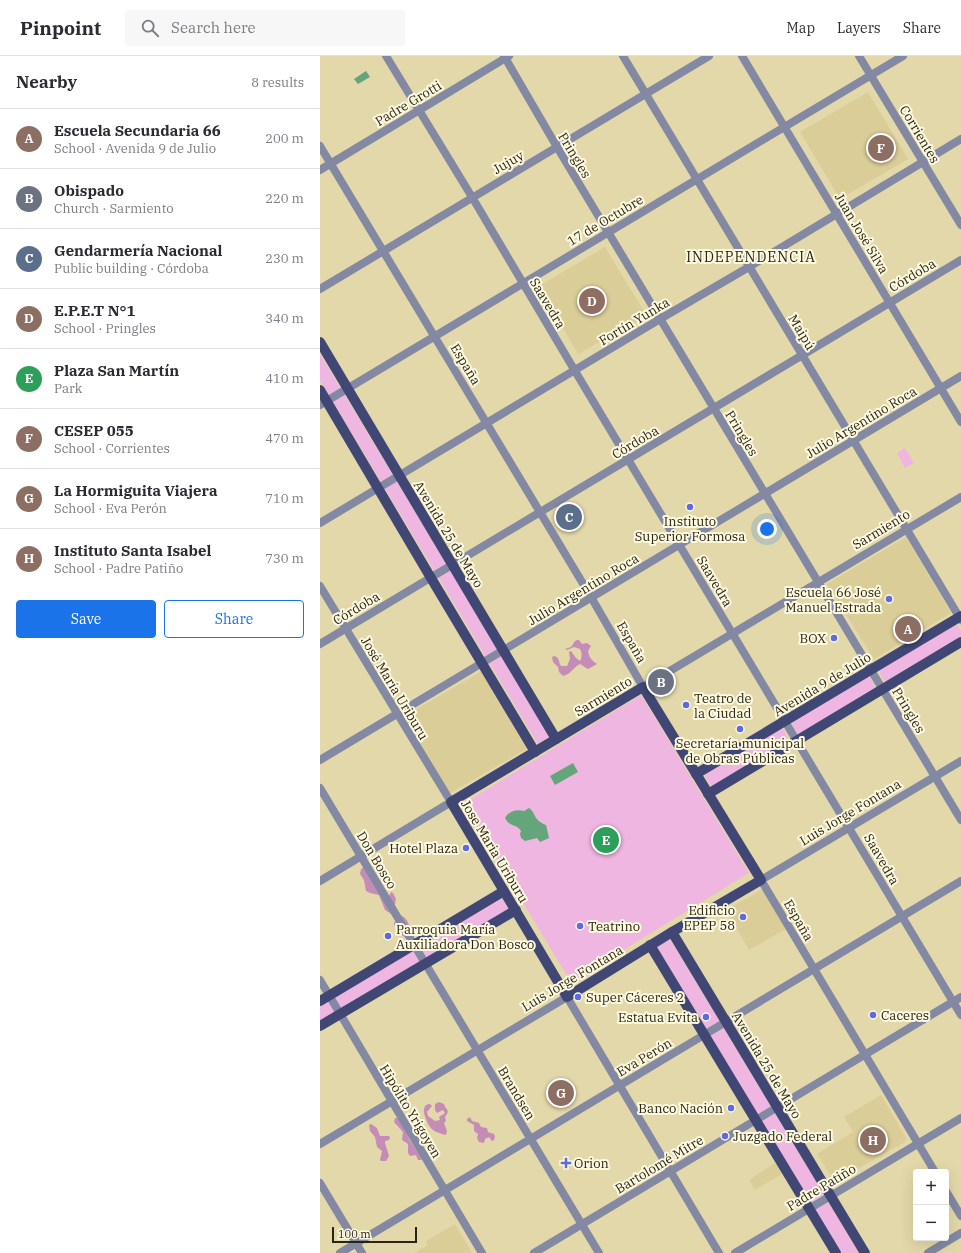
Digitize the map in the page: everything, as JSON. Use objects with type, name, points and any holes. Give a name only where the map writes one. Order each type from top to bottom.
[{"type":"main road","name":"Avenida 25 de Mayo","points":[[320,342],[556,739]]},
{"type":"main road","points":[[320,390],[323,403],[378,489],[536,752]]},
{"type":"main road","name":"Avenida 9 de Julio","points":[[696,774],[960,618]]},
{"type":"main road","points":[[708,794],[797,742],[961,642]]},
{"type":"main road","name":"Sarmiento","points":[[451,802],[643,687]]},
{"type":"main road","name":"España","points":[[643,687],[761,880]]},
{"type":"main road","name":"Jose Maria Uriburu","points":[[451,802],[567,997]]},
{"type":"main road","name":"Luis Jorge Fontana","points":[[567,997],[650,945],[761,880]]},
{"type":"main road","points":[[324,998],[504,891]]},
{"type":"main road","points":[[320,1026],[516,910]]},
{"type":"main road","name":"Avenida 25 de Mayo","points":[[672,932],[865,1253]]},
{"type":"main road","points":[[650,945],[836,1253]]},
{"type":"street","name":"Saavedra","points":[[386,56],[850,828],[961,1016]]},
{"type":"street","name":"Maipú","points":[[623,56],[960,618]]},
{"type":"street","name":"Jujuy","points":[[320,289],[710,56]]},
{"type":"street","name":"Juan José Silva","points":[[742,56],[961,422]]},
{"type":"street","name":"Corrientes","points":[[859,56],[961,225]]},
{"type":"street","name":"17 de Octubre","points":[[323,403],[903,56]]},
{"type":"street","name":"Padre Grotti","points":[[320,170],[506,57]]},
{"type":"street","name":"Pringles","points":[[506,57],[557,147],[817,583],[961,820]]},
{"type":"street","name":"Fortín Yunka","points":[[320,523],[961,139]]},
{"type":"street","name":"España","points":[[320,146],[591,597],[643,687]]},
{"type":"street","name":"Córdoba","points":[[320,644],[961,260]]},
{"type":"street","name":"Julio Argentino Roca","points":[[320,760],[961,376]]},
{"type":"street","name":"Sarmiento","points":[[643,687],[961,496]]},
{"type":"street","name":"José María Uriburu","points":[[320,586],[451,802]]},
{"type":"street","name":"Luis Jorge Fontana","points":[[761,880],[961,761]]},
{"type":"street","name":"Don Bosco","points":[[320,788],[414,945]]},
{"type":"street","name":"Sarmiento","points":[[320,881],[451,802]]},
{"type":"street","name":"España","points":[[761,880],[933,1169]]},
{"type":"street","name":"Eva Perón","points":[[340,1253],[961,881]]},
{"type":"street","name":"Brandsen","points":[[414,945],[599,1253]]},
{"type":"street","name":"Hipólito Yrigoyen","points":[[320,980],[324,998],[340,1014],[482,1253]]},
{"type":"street","name":"Luis Jorge Fontana","points":[[320,1144],[567,997]]},
{"type":"street","points":[[567,997],[719,1253]]},
{"type":"street","name":"Bartolomé Mitre","points":[[534,1253],[961,997]]},
{"type":"street","name":"Padre Patiño","points":[[735,1253],[961,1118]]},
{"type":"street","points":[[320,1183],[362,1253]]},
{"type":"street","points":[[949,1196],[961,1216]]},
{"type":"street","points":[[928,1253],[961,1233]]},
{"type":"shaded area","points":[[366,71],[370,77],[358,84],[354,79]]},
{"type":"shaded area","points":[[868,92],[908,159],[840,199],[800,132]]},
{"type":"shaded area","points":[[605,247],[646,315],[578,354],[539,286]]},
{"type":"shaded area","points":[[320,354],[550,736],[538,744],[320,380]]},
{"type":"shaded area","points":[[905,448],[914,463],[905,468],[897,453]]},
{"type":"shaded area","name":"Escuela 66 José Manuel Estrada","points":[[906,537],[951,613],[874,659],[827,584]]},
{"type":"shaded area","points":[[956,624],[961,631],[961,640],[887,683],[883,678],[879,669]]},
{"type":"shaded area","points":[[577,640],[579,640],[582,644],[587,643],[591,646],[588,651],[589,655],[597,664],[588,669],[580,664],[568,674],[563,676],[553,662],[552,657],[557,657],[560,665],[567,666],[570,659],[569,652],[571,651],[580,661],[582,655],[580,649],[574,647],[567,650],[565,649],[571,647]]},
{"type":"shaded area","points":[[482,671],[527,749],[450,793],[405,716]]},
{"type":"shaded area","points":[[869,676],[876,690],[799,735],[793,727],[792,721]]},
{"type":"shaded area","points":[[641,695],[749,873],[571,982],[463,804]]},
{"type":"shaded area","points":[[781,728],[784,730],[789,742],[712,787],[706,779],[704,773]]},
{"type":"shaded area","points":[[573,763],[578,772],[555,785],[550,776]]},
{"type":"shaded area","points":[[529,808],[539,821],[546,825],[549,838],[540,842],[537,838],[525,841],[521,838],[521,831],[509,823],[505,818],[513,811],[524,811]]},
{"type":"shaded area","points":[[363,866],[389,896],[391,892],[393,893],[396,899],[393,915],[385,910],[379,895],[366,891],[364,880],[360,874]]},
{"type":"shaded area","name":"Edificio EPEP 58","points":[[763,889],[786,929],[749,950],[726,910]]},
{"type":"shaded area","points":[[501,896],[509,910],[320,1022],[320,1005]]},
{"type":"shaded area","points":[[400,916],[406,919],[410,928],[411,933],[405,937],[400,934],[399,927],[394,926],[394,923]]},
{"type":"shaded area","points":[[670,939],[859,1253],[841,1253],[657,947]]},
{"type":"shaded area","points":[[558,1080],[571,1103],[565,1107],[551,1084]]},
{"type":"shaded area","points":[[881,1095],[906,1138],[905,1142],[834,1181],[817,1154],[853,1132],[844,1117]]},
{"type":"shaded area","points":[[439,1102],[444,1104],[448,1111],[445,1117],[446,1121],[444,1123],[447,1131],[446,1135],[435,1132],[431,1128],[424,1114],[425,1106],[430,1104],[432,1106],[427,1112],[428,1116],[435,1121],[440,1120],[439,1117],[445,1113],[443,1110],[437,1113],[435,1110],[435,1104]]},
{"type":"shaded area","points":[[470,1117],[472,1121],[479,1123],[481,1127],[487,1128],[488,1132],[494,1134],[494,1140],[492,1141],[489,1137],[485,1139],[484,1143],[479,1142],[477,1138],[478,1134],[474,1131],[474,1125],[467,1121]]},
{"type":"shaded area","points":[[395,1118],[398,1118],[422,1159],[421,1160],[418,1160],[416,1155],[410,1156],[408,1153],[408,1144],[402,1140],[403,1132],[394,1122]]},
{"type":"shaded area","points":[[371,1124],[377,1128],[380,1136],[389,1136],[390,1138],[389,1140],[385,1141],[389,1156],[386,1161],[380,1160],[382,1151],[377,1147],[375,1137],[370,1131],[369,1125]]},
{"type":"shaded area","points":[[775,1163],[782,1174],[755,1190],[749,1180]]},
{"type":"shaded area","points":[[455,1224],[472,1253],[414,1253],[428,1245],[426,1241]]},
{"type":"place","name":"CESEP 055","points":[[881,148]]},
{"type":"place","name":"E.P.E.T N°1","points":[[592,301]]},
{"type":"place","name":"Instituto Superior Formosa","points":[[690,507]]},
{"type":"place","name":"Gendarmería Nacional","points":[[569,517]]},
{"type":"place","name":"Escuela 66 José Manuel Estrada","points":[[889,599]]},
{"type":"place","name":"Escuela Secundaria 66","points":[[908,629]]},
{"type":"place","name":"BOX","points":[[834,638]]},
{"type":"place","name":"Obispado","points":[[661,682]]},
{"type":"place","name":"Teatro de la Ciudad","points":[[686,705]]},
{"type":"place","name":"Secretaría municipal de Obras Públicas","points":[[740,729]]},
{"type":"place","name":"Plaza San Martín","points":[[606,840]]},
{"type":"place","name":"Hotel Plaza","points":[[466,848]]},
{"type":"place","name":"Edificio EPEP 58","points":[[743,917]]},
{"type":"place","name":"Teatrino","points":[[580,926]]},
{"type":"place","name":"Parroquia María Auxiliadora Don Bosco","points":[[388,936]]},
{"type":"place","name":"Super Cáceres 2","points":[[578,997]]},
{"type":"place","name":"Caceres","points":[[873,1015]]},
{"type":"place","name":"Estatua Evita","points":[[706,1017]]},
{"type":"place","name":"La Hormiguita Viajera","points":[[561,1093]]},
{"type":"place","name":"Banco Nación","points":[[731,1108]]},
{"type":"place","name":"Juzgado Federal","points":[[725,1136]]},
{"type":"place","name":"Instituto Santa Isabel","points":[[873,1140]]},
{"type":"place","name":"Orion","points":[[566,1163]]},
{"type":"district","name":"INDEPENDENCIA","points":[[751,257]]}]
